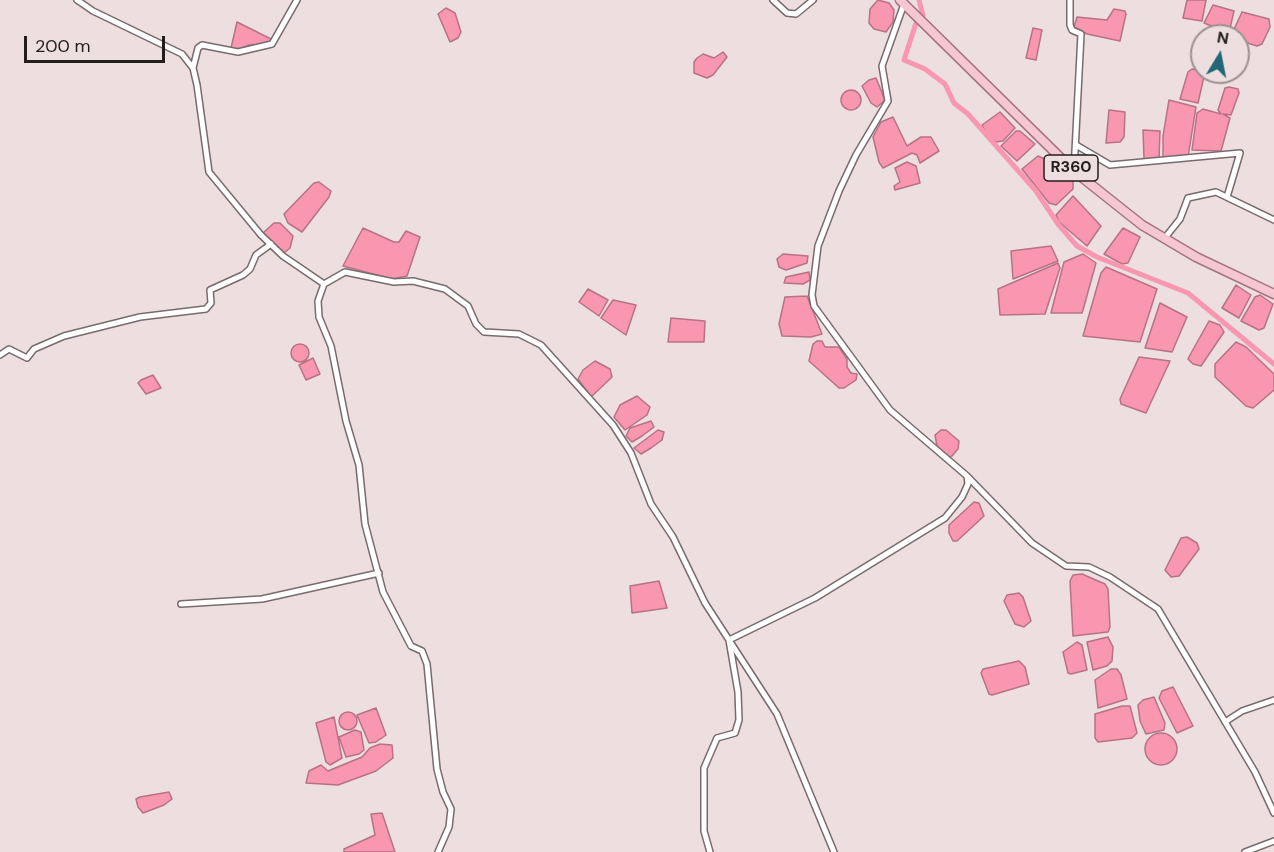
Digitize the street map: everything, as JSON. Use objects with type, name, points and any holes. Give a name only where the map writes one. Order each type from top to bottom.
[{"type":"main road","name":"R360","points":[[902,2],[1074,171],[1142,225],[1221,270],[1274,294]]},
{"type":"street","points":[[77,0],[93,11],[182,54],[193,68]]},
{"type":"street","points":[[297,0],[272,44],[238,52],[202,45],[198,48],[193,68],[209,172],[271,244],[324,284]]},
{"type":"street","points":[[773,0],[787,13],[796,14],[813,0]]},
{"type":"street","points":[[1070,0],[1070,25],[1072,30],[1081,34],[1074,171]]},
{"type":"street","points":[[902,2],[883,63],[882,75],[888,101],[839,191],[818,246],[813,269],[814,306],[890,410],[967,476],[1032,543],[1066,566],[1089,567],[1110,577],[1158,609],[1255,772],[1274,813]]},
{"type":"street","points":[[1076,145],[1110,165],[1240,153],[1227,197]]},
{"type":"street","points":[[1164,239],[1180,219],[1188,198],[1216,192],[1274,220]]},
{"type":"street","points":[[0,356],[9,349],[27,358],[34,349],[64,336],[140,317],[206,309],[211,303],[210,290],[243,275],[250,269],[256,255],[271,244]]},
{"type":"street","points":[[438,852],[449,827],[451,810],[437,769],[427,664],[422,651],[411,646],[384,592],[365,524],[359,465],[346,421],[331,346],[319,317],[318,301],[324,284],[345,272],[394,282],[413,280],[445,289],[460,298],[484,332],[519,334],[541,345],[613,425],[631,453],[651,504],[673,537],[705,603],[777,714],[834,852]]},
{"type":"street","points":[[729,640],[815,598],[945,518],[962,497],[968,484],[967,476]]},
{"type":"street","points":[[181,604],[262,598],[379,573]]},
{"type":"street","points":[[710,852],[704,831],[704,768],[717,738],[735,733],[739,720],[738,692],[729,640]]},
{"type":"street","points":[[1225,722],[1242,711],[1274,700]]},
{"type":"street","points":[[1245,852],[1274,841]]},
{"type":"shaded area","points":[[878,0],[889,3],[894,10],[893,22],[886,32],[874,29],[869,23],[870,9]]},
{"type":"shaded area","points":[[1187,0],[1206,0],[1202,21],[1183,18]]},
{"type":"shaded area","points":[[1213,5],[1234,11],[1231,24],[1204,23]]},
{"type":"shaded area","points":[[446,8],[455,13],[461,32],[458,38],[450,42],[438,14]]},
{"type":"shaded area","points":[[1114,9],[1125,11],[1126,14],[1120,41],[1087,34],[1074,27],[1077,17],[1107,20]]},
{"type":"shaded area","points":[[1242,12],[1269,19],[1270,27],[1262,44],[1257,46],[1250,44],[1250,24],[1236,24]]},
{"type":"shaded area","points":[[237,22],[271,39],[270,44],[249,45],[238,50],[231,48]]},
{"type":"shaded area","points":[[1033,28],[1042,30],[1036,60],[1026,58]]},
{"type":"shaded area","points":[[723,52],[727,57],[713,75],[707,78],[694,73],[694,62],[697,58],[703,54],[714,58]]},
{"type":"shaded area","points":[[1190,70],[1190,84],[1202,84],[1198,103],[1180,99]]},
{"type":"shaded area","points":[[876,78],[885,100],[877,107],[871,103],[862,86]]},
{"type":"shaded area","points":[[1225,88],[1238,89],[1239,93],[1231,115],[1223,114],[1230,118],[1221,151],[1192,150],[1197,113],[1203,109],[1221,114],[1218,110]]},
{"type":"shaded area","points":[[847,90],[855,90],[861,96],[861,104],[855,110],[847,110],[841,104],[841,96]]},
{"type":"shaded area","points":[[1169,100],[1196,107],[1188,157],[1163,158],[1163,136]]},
{"type":"shaded area","points":[[1109,110],[1125,112],[1124,137],[1120,142],[1106,143]]},
{"type":"shaded area","points":[[1000,112],[1015,128],[1003,141],[996,142],[987,135],[982,125]]},
{"type":"shaded area","points":[[893,117],[907,146],[921,137],[931,137],[939,151],[920,163],[917,155],[912,153],[883,168],[879,162],[873,137],[881,122]]},
{"type":"shaded area","points":[[1143,130],[1160,131],[1159,159],[1144,159]]},
{"type":"shaded area","points":[[1016,131],[1020,131],[1035,144],[1017,161],[1001,146]]},
{"type":"shaded area","points":[[1038,156],[1051,162],[1073,182],[1073,189],[1056,205],[1049,203],[1022,169]]},
{"type":"shaded area","points":[[907,162],[916,166],[920,183],[895,190],[894,186],[900,182],[895,168]]},
{"type":"shaded area","points":[[319,182],[331,191],[329,197],[302,232],[288,223],[284,214],[314,183]]},
{"type":"shaded area","points":[[1073,196],[1101,226],[1087,246],[1059,222],[1056,215]]},
{"type":"shaded area","points":[[274,223],[280,223],[293,236],[290,248],[284,253],[263,233]]},
{"type":"shaded area","points":[[363,228],[394,242],[399,242],[406,231],[420,237],[407,276],[392,279],[343,266]]},
{"type":"shaded area","points":[[1123,228],[1140,237],[1128,263],[1122,264],[1104,254]]},
{"type":"shaded area","points":[[1051,246],[1058,261],[1013,279],[1011,251]]},
{"type":"shaded area","points":[[783,254],[808,256],[807,263],[786,270],[779,267],[777,259]]},
{"type":"shaded area","points":[[1083,254],[1096,263],[1082,313],[1051,313],[1064,262]]},
{"type":"shaded area","points":[[1058,263],[1060,268],[1045,314],[1000,315],[998,289]]},
{"type":"shaded area","points":[[1106,267],[1157,289],[1140,342],[1083,336],[1101,273]]},
{"type":"shaded area","points":[[809,272],[810,280],[803,284],[784,283],[786,277]]},
{"type":"shaded area","points":[[1236,285],[1251,295],[1239,318],[1222,308]]},
{"type":"shaded area","points":[[588,289],[608,300],[599,316],[579,302]]},
{"type":"shaded area","points":[[1260,295],[1273,304],[1264,328],[1259,330],[1241,321],[1255,297]]},
{"type":"shaded area","points":[[807,296],[822,334],[811,337],[782,336],[779,324],[785,297]]},
{"type":"shaded area","points":[[613,300],[636,305],[626,335],[601,318]]},
{"type":"shaded area","points":[[1160,303],[1187,317],[1172,352],[1145,348]]},
{"type":"shaded area","points":[[671,318],[705,321],[704,342],[668,342]]},
{"type":"shaded area","points":[[1209,321],[1220,325],[1224,332],[1201,366],[1193,364],[1188,359]]},
{"type":"shaded area","points":[[822,341],[825,347],[839,347],[847,359],[847,367],[851,373],[857,374],[856,380],[844,388],[839,388],[809,361],[813,344]]},
{"type":"shaded area","points":[[1236,342],[1246,347],[1274,374],[1274,390],[1253,408],[1246,406],[1215,377],[1215,364]]},
{"type":"shaded area","points":[[300,344],[306,347],[309,353],[306,359],[300,362],[294,359],[291,353],[294,347]]},
{"type":"shaded area","points":[[1139,357],[1170,361],[1146,413],[1121,404],[1120,399]]},
{"type":"shaded area","points":[[313,358],[320,374],[306,380],[299,365]]},
{"type":"shaded area","points":[[595,361],[610,369],[612,377],[591,397],[578,379],[583,370]]},
{"type":"shaded area","points":[[153,375],[161,388],[146,394],[138,383]]},
{"type":"shaded area","points":[[637,396],[650,407],[647,415],[625,430],[614,417],[620,405]]},
{"type":"shaded area","points":[[651,421],[654,427],[632,442],[626,436],[630,428]]},
{"type":"shaded area","points":[[658,430],[664,432],[662,440],[641,454],[634,448]]},
{"type":"shaded area","points":[[941,430],[946,430],[959,441],[958,449],[952,456],[948,457],[937,446],[935,435]]},
{"type":"shaded area","points":[[974,502],[979,503],[984,516],[957,541],[953,541],[949,533],[949,525]]},
{"type":"shaded area","points":[[1187,537],[1197,543],[1199,549],[1179,576],[1171,577],[1165,570],[1181,538]]},
{"type":"shaded area","points":[[1082,574],[1105,584],[1108,589],[1110,627],[1108,632],[1073,636],[1070,581],[1073,575]]},
{"type":"shaded area","points":[[659,581],[667,608],[632,613],[630,586]]},
{"type":"shaded area","points":[[1019,593],[1023,597],[1031,621],[1024,627],[1015,624],[1004,601],[1007,595]]},
{"type":"shaded area","points":[[1108,637],[1113,647],[1112,661],[1107,666],[1093,670],[1087,642]]},
{"type":"shaded area","points":[[1077,642],[1082,645],[1087,670],[1071,674],[1068,673],[1063,652]]},
{"type":"shaded area","points":[[1019,661],[1025,667],[1029,684],[989,694],[981,673],[983,669]]},
{"type":"shaded area","points":[[1111,669],[1117,669],[1121,675],[1127,699],[1098,708],[1095,680]]},
{"type":"shaded area","points":[[1173,687],[1193,726],[1177,733],[1159,698],[1162,691]]},
{"type":"shaded area","points":[[1154,697],[1165,723],[1164,730],[1146,734],[1140,721],[1138,705],[1143,700]]},
{"type":"shaded area","points":[[1130,706],[1137,733],[1132,738],[1098,742],[1095,738],[1095,714]]},
{"type":"shaded area","points":[[376,708],[386,735],[376,742],[369,743],[357,715]]},
{"type":"shaded area","points":[[348,712],[354,715],[357,721],[354,727],[348,730],[342,727],[339,721],[342,715]]},
{"type":"shaded area","points":[[334,717],[342,758],[330,765],[326,762],[316,723]]},
{"type":"shaded area","points":[[355,730],[361,732],[364,750],[359,754],[346,757],[339,737]]},
{"type":"shaded area","points":[[1161,733],[1173,737],[1177,749],[1173,761],[1161,765],[1149,761],[1145,749],[1149,737]]},
{"type":"shaded area","points":[[380,744],[392,745],[393,758],[376,771],[338,785],[306,783],[309,771],[321,765],[328,771],[362,757],[370,748]]},
{"type":"shaded area","points":[[169,792],[172,799],[164,805],[143,813],[138,807],[136,799],[140,797]]},
{"type":"shaded area","points":[[382,813],[395,852],[344,852],[344,849],[375,835],[371,814]]},
{"type":"waterway","points":[[919,0],[923,16]]},
{"type":"waterway","points":[[916,23],[904,60],[925,69],[945,84],[954,103],[968,114],[1036,191],[1058,224],[1077,246],[1097,257],[1188,293],[1274,364]]}]
